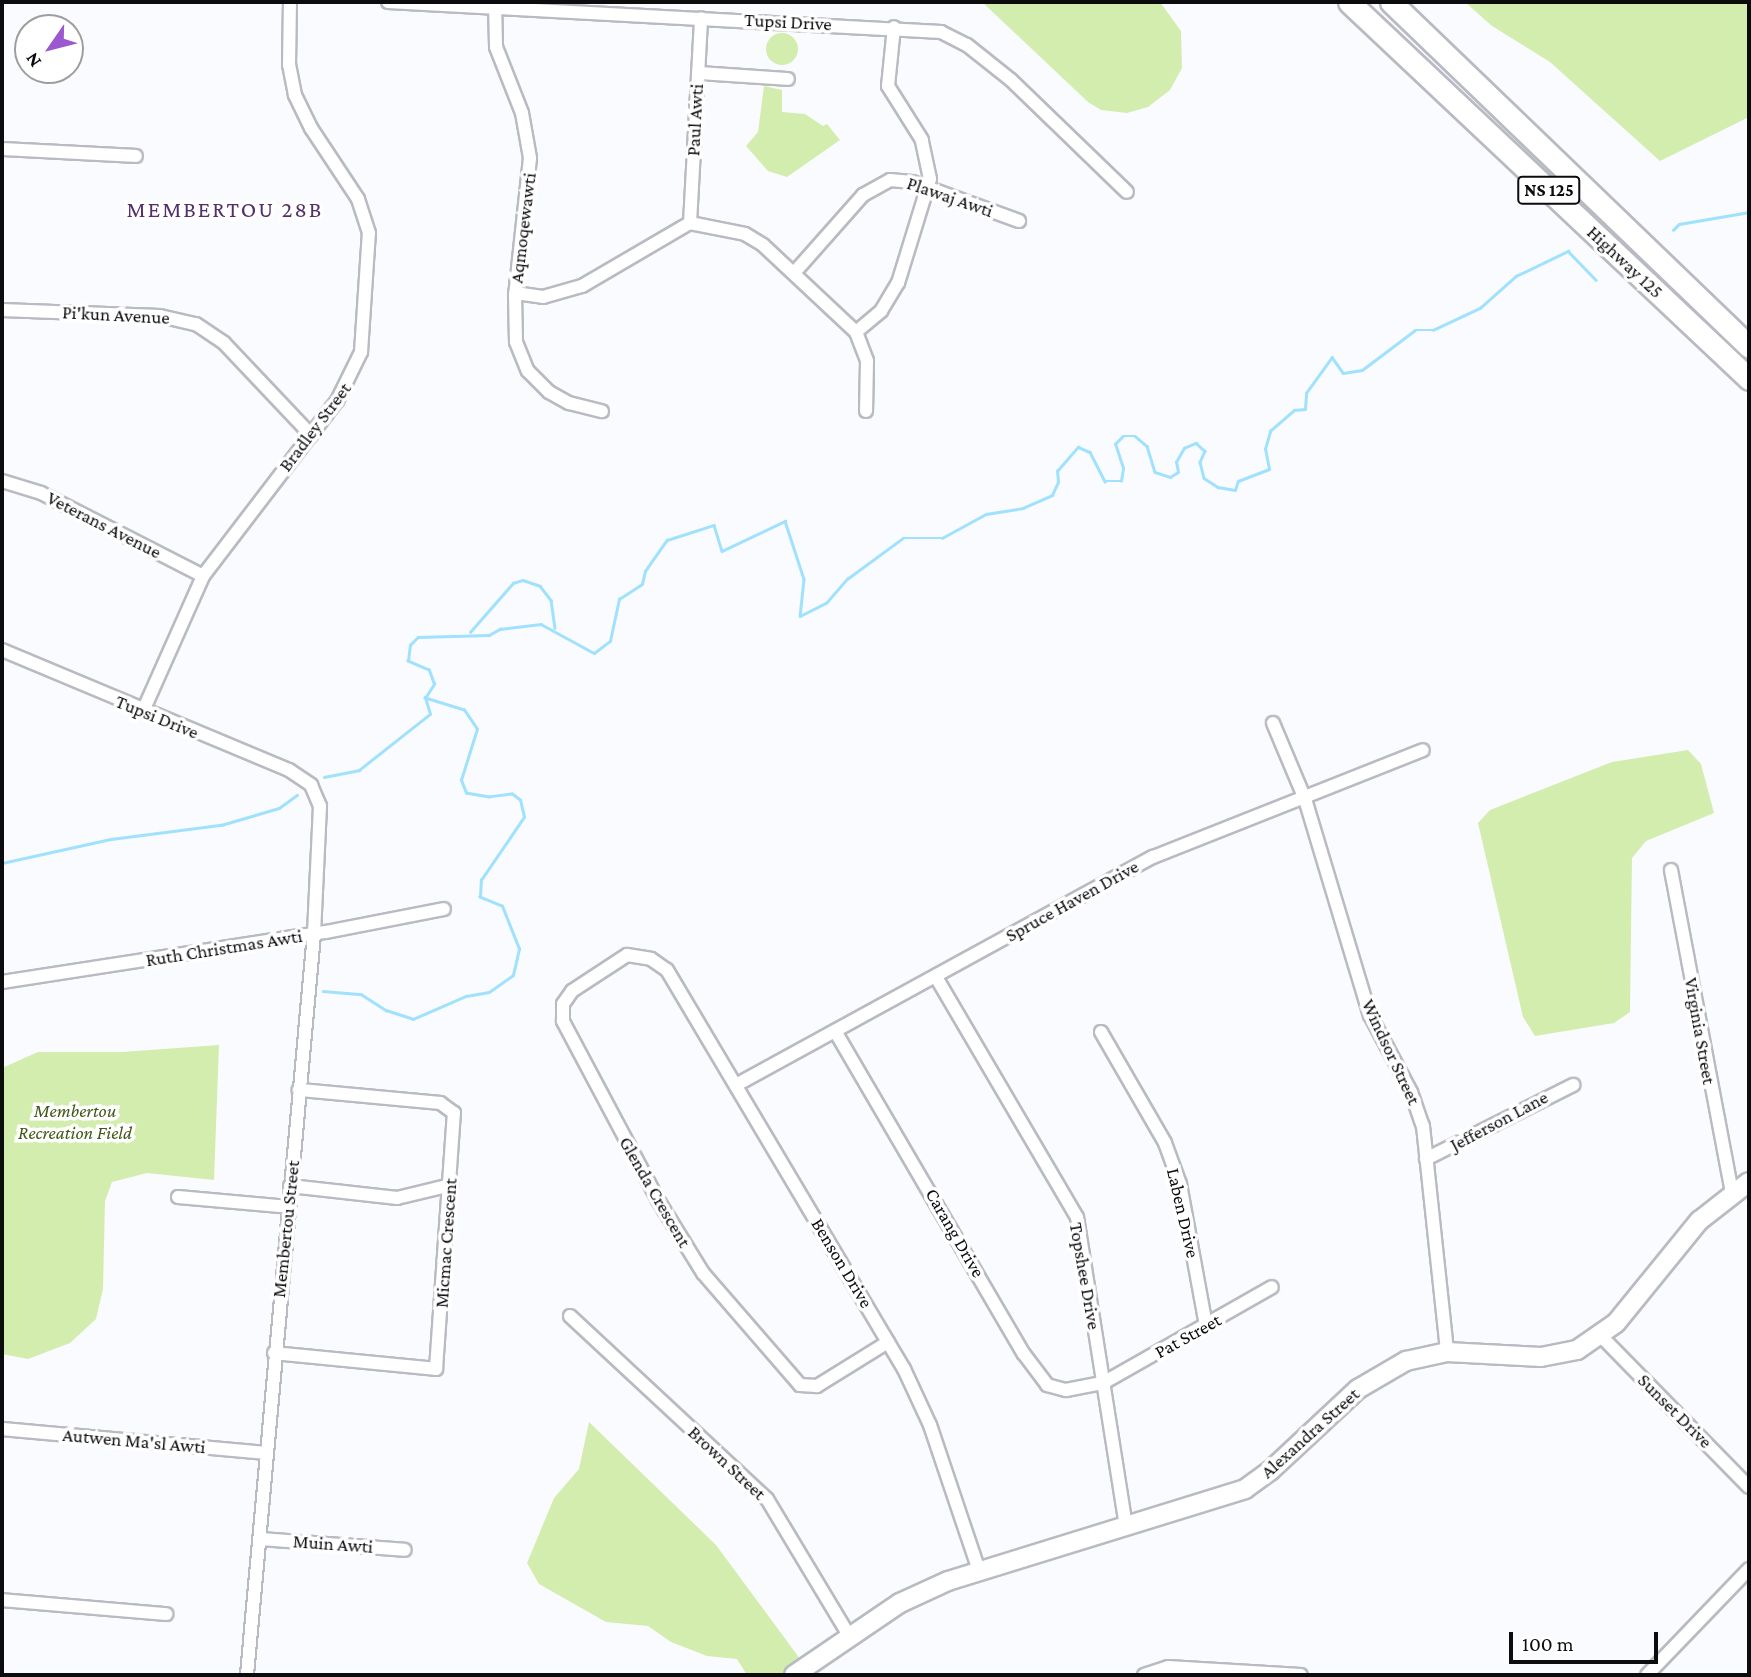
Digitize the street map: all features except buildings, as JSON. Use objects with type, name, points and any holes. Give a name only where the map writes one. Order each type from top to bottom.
[{"type":"highway","name":"Highway 125","points":[[1349,2],[1749,379]]},
{"type":"highway","name":"Highway 125","points":[[1391,2],[1749,347]]},
{"type":"highway","points":[[1405,2],[1457,66]]},
{"type":"main road","name":"Alexandra Street","points":[[794,1675],[900,1603],[978,1568],[1245,1489],[1270,1471],[1363,1386],[1406,1362],[1447,1352],[1551,1356],[1577,1350],[1601,1336],[1630,1307],[1693,1227],[1732,1192],[1749,1182]]},
{"type":"street","name":"Bradley Street","points":[[143,711],[203,576],[311,435],[356,370],[365,328],[370,250],[358,199],[311,128],[295,95],[289,65],[290,2]]},
{"type":"street","name":"Tupsi Drive","points":[[388,2],[494,4],[941,32],[967,45],[1011,80],[1127,192]]},
{"type":"street","name":"Aqmoqewawti","points":[[494,4],[496,47],[523,113],[530,158],[515,293],[516,342],[528,371],[556,397],[602,411]]},
{"type":"street","name":"Paul Awti","points":[[690,223],[701,18]]},
{"type":"street","points":[[856,332],[881,311],[898,284],[928,188],[925,148],[888,86],[894,27]]},
{"type":"street","points":[[698,73],[788,79]]},
{"type":"street","points":[[2,149],[135,156]]},
{"type":"street","name":"Plawaj Awti","points":[[794,273],[872,188],[898,180],[1019,221]]},
{"type":"street","points":[[515,293],[543,297],[582,286],[690,223],[754,238],[856,332],[867,362],[866,411]]},
{"type":"street","name":"Pi'kun Avenue","points":[[2,310],[160,316],[196,324],[224,343],[311,435]]},
{"type":"street","name":"Veterans Avenue","points":[[2,481],[41,493],[203,576]]},
{"type":"street","name":"Tupsi Drive","points":[[2,650],[289,770],[311,785]]},
{"type":"street","name":"Windsor Street","points":[[1272,723],[1305,799],[1370,1015],[1411,1092],[1423,1126],[1447,1352]]},
{"type":"street","name":"Spruce Haven Drive","points":[[736,1085],[1153,857],[1423,750]]},
{"type":"street","name":"Membertou Street","points":[[247,1675],[322,823],[311,785]]},
{"type":"street","name":"Virginia Street","points":[[1671,870],[1732,1192]]},
{"type":"street","name":"Ruth Christmas Awti","points":[[2,982],[314,934],[444,909]]},
{"type":"street","name":"Glenda Crescent","points":[[670,975],[651,959],[624,956],[572,991],[561,1013],[658,1200],[703,1273],[802,1386],[817,1386],[888,1342]]},
{"type":"street","name":"Benson Drive","points":[[670,975],[888,1342],[930,1425],[978,1568]]},
{"type":"street","name":"Topshee Drive","points":[[936,977],[1077,1217],[1126,1526]]},
{"type":"street","name":"Carang Drive","points":[[835,1031],[1041,1380],[1066,1390],[1103,1383]]},
{"type":"street","name":"Laben Drive","points":[[1101,1032],[1166,1143],[1180,1184],[1206,1326]]},
{"type":"street","name":"Jefferson Lane","points":[[1426,1160],[1573,1085]]},
{"type":"street","name":"Micmac Crescent","points":[[274,1353],[436,1369],[456,1122],[448,1106],[299,1090]]},
{"type":"street","points":[[290,1186],[397,1198],[451,1185]]},
{"type":"street","points":[[178,1197],[289,1207]]},
{"type":"street","name":"Pat Street","points":[[1103,1383],[1272,1287]]},
{"type":"street","name":"Brown Street","points":[[570,1316],[759,1490],[850,1637]]},
{"type":"street","name":"Sunset Drive","points":[[1601,1336],[1749,1487]]},
{"type":"street","name":"Autwen Ma'sl Awti","points":[[2,1429],[266,1453]]},
{"type":"street","name":"Muin Awti","points":[[260,1539],[405,1550]]},
{"type":"street","points":[[1647,1675],[1749,1569]]},
{"type":"street","points":[[2,1600],[166,1614]]},
{"type":"street","points":[[1144,1675],[1168,1667],[1301,1675]]},
{"type":"green space","points":[[982,2],[1160,2],[1181,31],[1182,68],[1170,90],[1148,107],[1127,113],[1101,110],[1088,102]]},
{"type":"green space","points":[[1465,2],[1749,2],[1749,117],[1660,161],[1550,62],[1492,26]]},
{"type":"green space","points":[[782,33],[794,37],[798,49],[794,61],[782,65],[770,61],[766,49],[770,37]]},
{"type":"green space","points":[[764,86],[782,90],[782,112],[805,114],[823,126],[827,124],[840,140],[787,177],[768,171],[746,146],[758,132]]},
{"type":"green space","points":[[1688,750],[1701,764],[1714,813],[1646,841],[1632,858],[1630,1012],[1614,1023],[1535,1036],[1523,1017],[1478,823],[1490,810],[1612,762]]},
{"type":"green space","name":"Membertou Recreation Field","points":[[219,1045],[214,1180],[147,1173],[112,1182],[105,1201],[103,1289],[96,1319],[70,1343],[28,1359],[2,1354],[2,1068],[38,1052],[122,1052]]},
{"type":"green space","points":[[589,1422],[716,1545],[806,1667],[795,1675],[747,1675],[737,1659],[707,1656],[671,1642],[648,1626],[606,1622],[539,1584],[527,1563],[554,1498],[579,1469]]},
{"type":"waterway","points":[[1673,230],[1679,224],[1749,212]]},
{"type":"waterway","points":[[425,698],[434,684],[429,670],[408,661],[410,645],[418,637],[489,635],[500,629],[541,624],[594,653],[610,641],[619,599],[642,584],[645,571],[667,540],[714,525],[722,551],[785,521],[804,579],[800,616],[826,603],[847,579],[903,538],[942,538],[986,514],[1023,508],[1052,495],[1058,482],[1057,471],[1078,447],[1090,452],[1105,481],[1121,481],[1123,468],[1115,444],[1123,436],[1135,436],[1147,446],[1155,472],[1170,477],[1178,472],[1176,462],[1184,448],[1196,443],[1205,451],[1200,462],[1204,478],[1218,487],[1235,490],[1238,481],[1269,469],[1265,449],[1270,431],[1294,410],[1305,409],[1306,393],[1332,357],[1343,373],[1362,370],[1415,330],[1433,330],[1480,308],[1516,276],[1568,251],[1596,280]]},
{"type":"waterway","points":[[470,632],[513,583],[523,580],[540,586],[551,600],[555,628]]},
{"type":"waterway","points":[[324,777],[359,770],[430,714],[425,698]]},
{"type":"waterway","points":[[323,991],[361,994],[386,1010],[413,1019],[466,996],[489,992],[513,975],[519,949],[502,906],[480,897],[481,880],[524,817],[520,800],[512,794],[489,797],[466,793],[461,780],[477,729],[464,710],[425,698]]},
{"type":"waterway","points":[[2,863],[111,839],[221,825],[279,808],[297,795]]},
{"type":"district","name":"MEMBERTOU 28B","points":[[225,209]]}]
